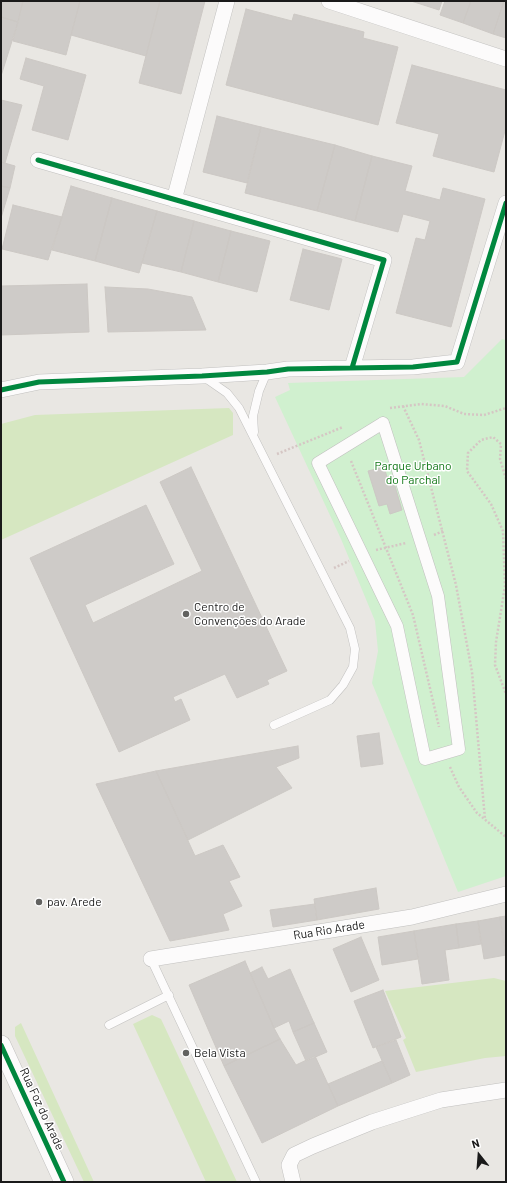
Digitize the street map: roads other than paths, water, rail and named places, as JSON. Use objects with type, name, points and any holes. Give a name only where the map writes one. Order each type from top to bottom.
[{"type":"street","points":[[174,200],[227,1]]},
{"type":"street","points":[[329,1],[506,59]]},
{"type":"street","points":[[38,160],[384,260],[352,368]]},
{"type":"street","points":[[1,390],[39,382],[202,376],[267,372],[288,369],[413,367],[457,362],[506,203]]},
{"type":"street","points":[[383,423],[438,596],[459,749],[425,759],[397,626],[363,555],[318,463],[383,423]]},
{"type":"street","name":"Rua Rio Arade","points":[[151,959],[412,917],[506,894]]},
{"type":"street","name":"Rua Foz do Arade","points":[[1,1045],[64,1182]]},
{"type":"street","points":[[293,1182],[289,1165],[294,1155],[313,1146],[372,1122],[441,1100],[506,1090]]},
{"type":"lane","points":[[254,435],[253,416],[259,391],[267,372]]},
{"type":"lane","points":[[202,376],[227,393],[239,408],[254,435],[350,628],[355,649],[353,667],[343,685],[330,700],[274,725]]},
{"type":"lane","points":[[151,959],[256,1182]]},
{"type":"lane","points":[[108,1025],[169,995]]},
{"type":"place","name":"Centro de Convenções do Arade","points":[[186,614]]},
{"type":"place","name":"pav. Arede","points":[[39,902]]},
{"type":"place","name":"Bela Vista","points":[[186,1053]]},
{"type":"park label","name":"Parque Urbano do Parchal","points":[[413,473]]}]
